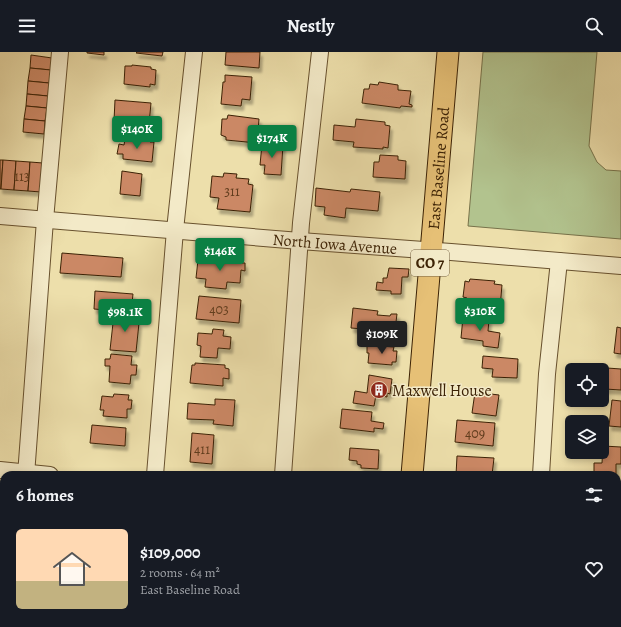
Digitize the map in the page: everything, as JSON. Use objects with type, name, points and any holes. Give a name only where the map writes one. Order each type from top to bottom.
[{"type":"main road","name":"East Baseline Road","points":[[412,471],[448,52]]},
{"type":"street","points":[[26,471],[45,220],[60,52]]},
{"type":"street","points":[[155,471],[175,230],[194,52]]},
{"type":"street","points":[[284,471],[301,223],[320,52]]},
{"type":"street","name":"North Iowa Avenue","points":[[0,216],[621,266]]},
{"type":"street","points":[[541,471],[547,374],[559,261]]},
{"type":"green space","points":[[483,52],[597,52],[589,146],[597,162],[606,170],[621,171],[621,239],[468,226]]},
{"type":"building","points":[[104,52],[104,55],[87,53]]},
{"type":"building","points":[[163,52],[162,56],[136,53]]},
{"type":"building","points":[[226,52],[260,52],[259,68],[225,65]]},
{"type":"building","points":[[31,55],[52,58],[51,70],[30,68]]},
{"type":"building","points":[[132,65],[151,67],[151,69],[156,70],[155,85],[150,84],[150,87],[124,84],[125,66]]},
{"type":"building","points":[[30,68],[51,70],[49,83],[28,81]]},
{"type":"building","points":[[225,75],[252,77],[250,100],[242,99],[241,106],[221,104]]},
{"type":"building","points":[[28,81],[49,83],[48,96],[27,94]]},
{"type":"building","points":[[379,82],[398,85],[398,90],[411,91],[409,104],[412,105],[412,107],[401,106],[400,108],[362,103],[364,89],[369,89],[370,84],[378,85]]},
{"type":"building","points":[[27,94],[48,96],[47,108],[26,106]]},
{"type":"building","points":[[115,100],[151,103],[149,124],[114,121]]},
{"type":"building","points":[[26,106],[47,108],[45,121],[24,119]]},
{"type":"building","points":[[228,115],[259,119],[257,143],[226,140],[226,137],[221,135],[222,119],[227,119]]},
{"type":"building","points":[[24,119],[45,121],[44,134],[23,132]]},
{"type":"building","points":[[356,119],[385,122],[385,125],[390,126],[388,148],[353,147],[354,142],[333,140],[334,125],[355,127]]},
{"type":"building","points":[[125,139],[154,142],[152,162],[123,159],[123,154],[117,154],[119,144],[124,145]]},
{"type":"building","points":[[262,144],[283,145],[281,175],[264,174],[265,165],[260,165]]},
{"type":"building","points":[[380,155],[398,156],[398,160],[406,161],[405,179],[373,177],[374,162],[379,162]]},
{"type":"building","points":[[0,160],[3,160],[1,189],[0,189]]},
{"type":"building","points":[[3,160],[16,161],[14,190],[1,189]]},
{"type":"building","points":[[16,161],[30,162],[28,191],[14,190]]},
{"type":"building","points":[[30,162],[43,163],[41,192],[28,191]]},
{"type":"building","points":[[122,171],[142,174],[140,196],[120,194]]},
{"type":"building","points":[[224,173],[237,174],[236,178],[249,179],[248,184],[253,185],[250,212],[217,209],[219,198],[210,197],[212,176],[223,177]]},
{"type":"building","points":[[316,188],[350,192],[351,189],[380,192],[378,211],[346,208],[345,218],[324,215],[325,207],[315,206]]},
{"type":"building","points":[[62,253],[123,258],[121,277],[60,273]]},
{"type":"building","points":[[223,258],[242,260],[242,263],[245,263],[245,271],[241,270],[240,283],[227,282],[226,289],[205,287],[206,279],[196,278],[198,260],[222,263]]},
{"type":"building","points":[[389,268],[409,269],[408,277],[402,277],[401,294],[391,294],[391,291],[376,290],[377,282],[383,283],[383,278],[387,278]]},
{"type":"building","points":[[470,279],[495,281],[494,284],[502,285],[500,308],[466,305],[467,298],[463,297],[465,281],[469,282]]},
{"type":"building","points":[[95,291],[133,294],[131,312],[94,309]]},
{"type":"building","points":[[199,296],[241,300],[239,323],[196,319]]},
{"type":"building","points":[[353,308],[378,311],[377,315],[390,316],[391,314],[397,314],[395,330],[351,328]]},
{"type":"building","points":[[114,314],[137,316],[136,323],[139,323],[136,352],[110,350]]},
{"type":"building","points":[[463,317],[489,320],[488,331],[500,333],[498,348],[483,346],[483,341],[461,338]]},
{"type":"building","points":[[617,327],[621,328],[621,354],[614,353]]},
{"type":"building","points":[[213,329],[224,330],[223,336],[231,337],[230,349],[218,348],[217,358],[200,357],[201,346],[197,345],[198,333],[212,334]]},
{"type":"building","points":[[367,345],[394,347],[393,351],[397,351],[396,362],[392,362],[392,365],[368,363],[369,353],[367,353]]},
{"type":"building","points":[[111,354],[132,356],[131,365],[137,365],[136,375],[131,375],[130,384],[109,382],[110,366],[105,366],[105,359],[110,359]]},
{"type":"building","points":[[483,356],[518,359],[517,378],[492,377],[493,369],[482,368]]},
{"type":"building","points":[[195,363],[225,365],[225,368],[229,369],[229,379],[223,378],[223,386],[190,383],[192,365],[195,365]]},
{"type":"building","points":[[609,368],[621,369],[621,390],[609,389]]},
{"type":"building","name":"Maxwell House","points":[[369,375],[392,379],[390,394],[387,393],[387,397],[376,395],[374,406],[353,403],[355,391],[367,393]]},
{"type":"building","points":[[475,392],[499,395],[496,416],[472,413]]},
{"type":"building","points":[[114,394],[129,395],[128,400],[132,400],[131,409],[127,409],[127,418],[103,416],[104,410],[100,410],[102,396],[113,397]]},
{"type":"building","points":[[215,399],[235,400],[233,426],[213,424],[214,420],[187,419],[188,403],[215,405]]},
{"type":"building","points":[[612,400],[621,401],[621,427],[609,426]]},
{"type":"building","points":[[342,409],[372,412],[371,421],[384,423],[383,429],[374,428],[374,432],[340,428]]},
{"type":"building","points":[[457,420],[495,423],[493,446],[455,442]]},
{"type":"building","points":[[92,425],[126,428],[125,446],[90,443]]},
{"type":"building","points":[[192,433],[214,435],[212,464],[190,462]]},
{"type":"building","points":[[609,446],[621,447],[621,464],[616,464],[616,471],[594,471],[594,463],[602,463],[602,459],[609,459]]},
{"type":"building","points":[[350,448],[379,450],[378,469],[361,468],[361,465],[357,464],[357,461],[349,460]]},
{"type":"building","points":[[457,456],[494,458],[492,471],[456,471]]},
{"type":"place","name":"Maxwell House","points":[[379,390]]}]
